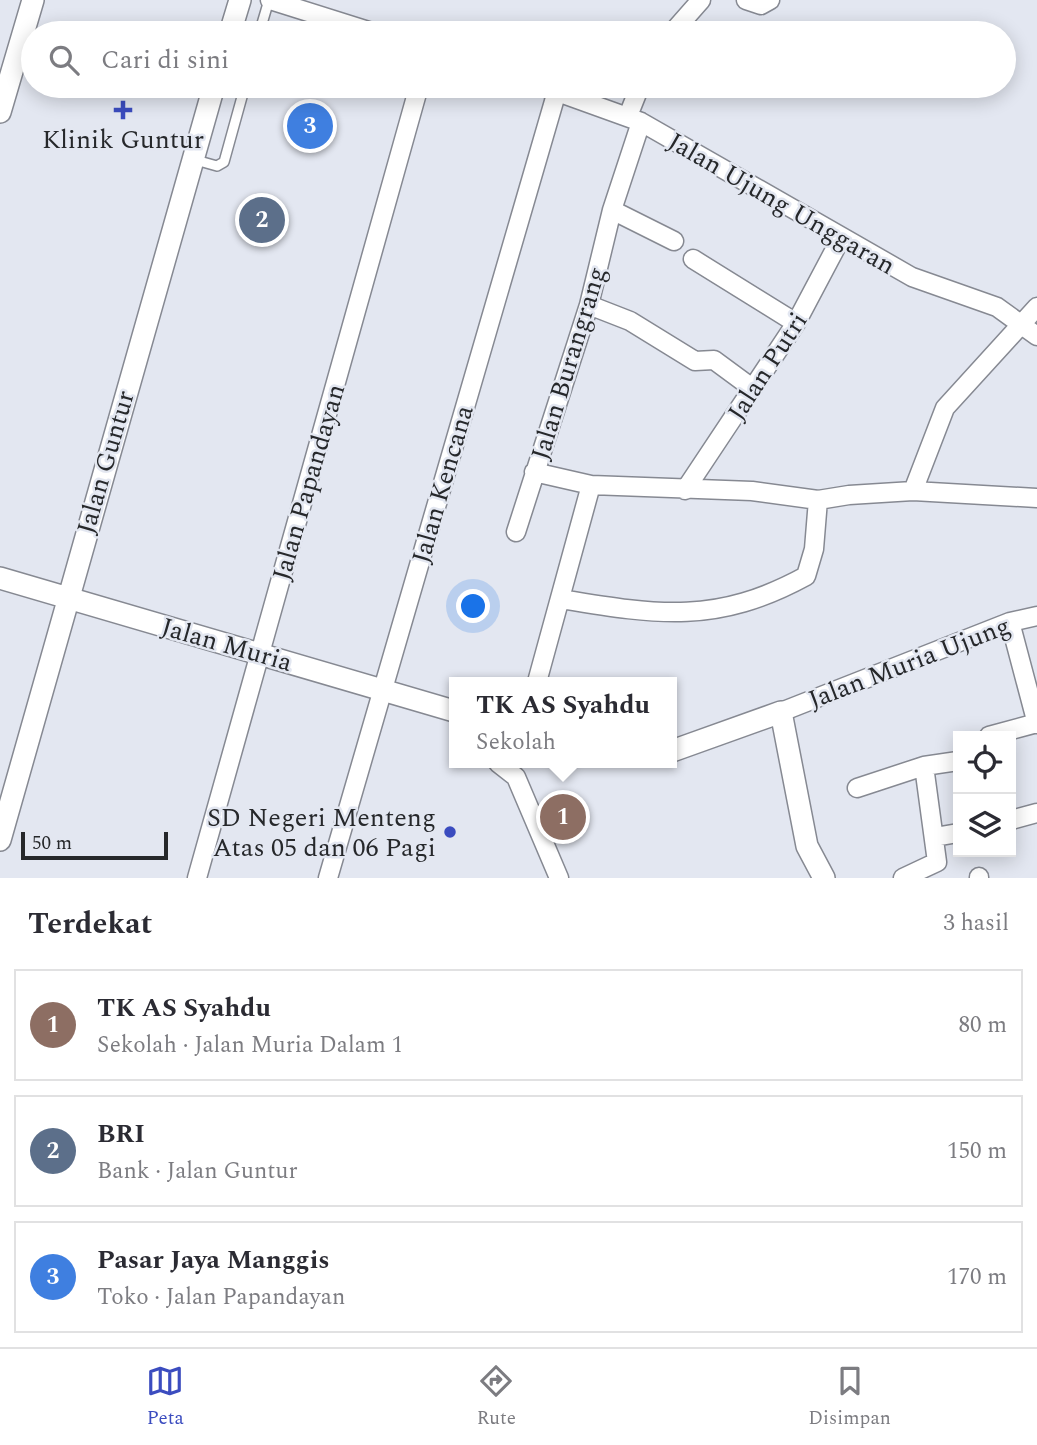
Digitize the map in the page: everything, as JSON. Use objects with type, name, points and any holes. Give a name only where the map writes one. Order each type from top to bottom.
[{"type":"street","points":[[27,21],[33,0]]},
{"type":"street","points":[[234,21],[240,0]]},
{"type":"street","points":[[269,0],[336,21]]},
{"type":"street","points":[[683,21],[701,0]]},
{"type":"street","points":[[747,0],[761,5],[770,0]]},
{"type":"street","points":[[0,112],[21,41]]},
{"type":"street","name":"Jalan Guntur","points":[[0,840],[210,98]]},
{"type":"street","name":"Jalan Papandayan","points":[[197,878],[416,98]]},
{"type":"street","name":"Jalan Kencana","points":[[328,878],[546,98]]},
{"type":"street","name":"Jalan Ujung Unggaran","points":[[576,98],[634,119],[841,239],[912,277],[997,307],[1037,336]]},
{"type":"street","name":"Jalan Burangrang","points":[[592,485],[534,472],[589,305],[638,98]]},
{"type":"street","points":[[612,210],[674,241]]},
{"type":"street","name":"Jalan Putri","points":[[685,490],[796,324],[841,239]]},
{"type":"street","points":[[694,259],[796,324]]},
{"type":"street","points":[[589,305],[630,321],[695,361],[714,360],[752,388]]},
{"type":"street","points":[[913,491],[944,408],[1037,307]]},
{"type":"street","points":[[516,532],[534,472]]},
{"type":"street","points":[[538,677],[592,485],[752,491],[818,500],[913,491],[1037,498]]},
{"type":"street","points":[[561,599],[676,614],[705,612],[754,600],[806,576],[814,549],[818,500]]},
{"type":"street","name":"Jalan Muria","points":[[0,578],[449,710]]},
{"type":"street","name":"Jalan Muria Ujung","points":[[781,712],[1010,622],[1037,616]]},
{"type":"street","points":[[1009,731],[1037,724],[1010,622]]},
{"type":"street","points":[[677,749],[781,712],[807,846],[824,878]]},
{"type":"street","points":[[857,788],[923,766],[953,762]]},
{"type":"street","points":[[903,878],[935,866],[937,862],[923,766]]},
{"type":"street","points":[[505,768],[516,776],[559,878]]},
{"type":"street","points":[[1016,819],[1037,813]]},
{"type":"street","points":[[935,837],[953,835]]},
{"type":"lane","points":[[263,21],[269,0]]},
{"type":"lane","points":[[192,158],[217,166],[224,162],[242,98]]},
{"type":"place","name":"Klinik Guntur","points":[[123,110]]},
{"type":"place","name":"Pasar Jaya Manggis","points":[[310,126]]},
{"type":"place","name":"BRI","points":[[262,220]]},
{"type":"place","name":"TK AS Syahdu","points":[[563,817]]},
{"type":"place","name":"SD Negeri Menteng Atas 05 dan 06 Pagi","points":[[450,832]]}]
